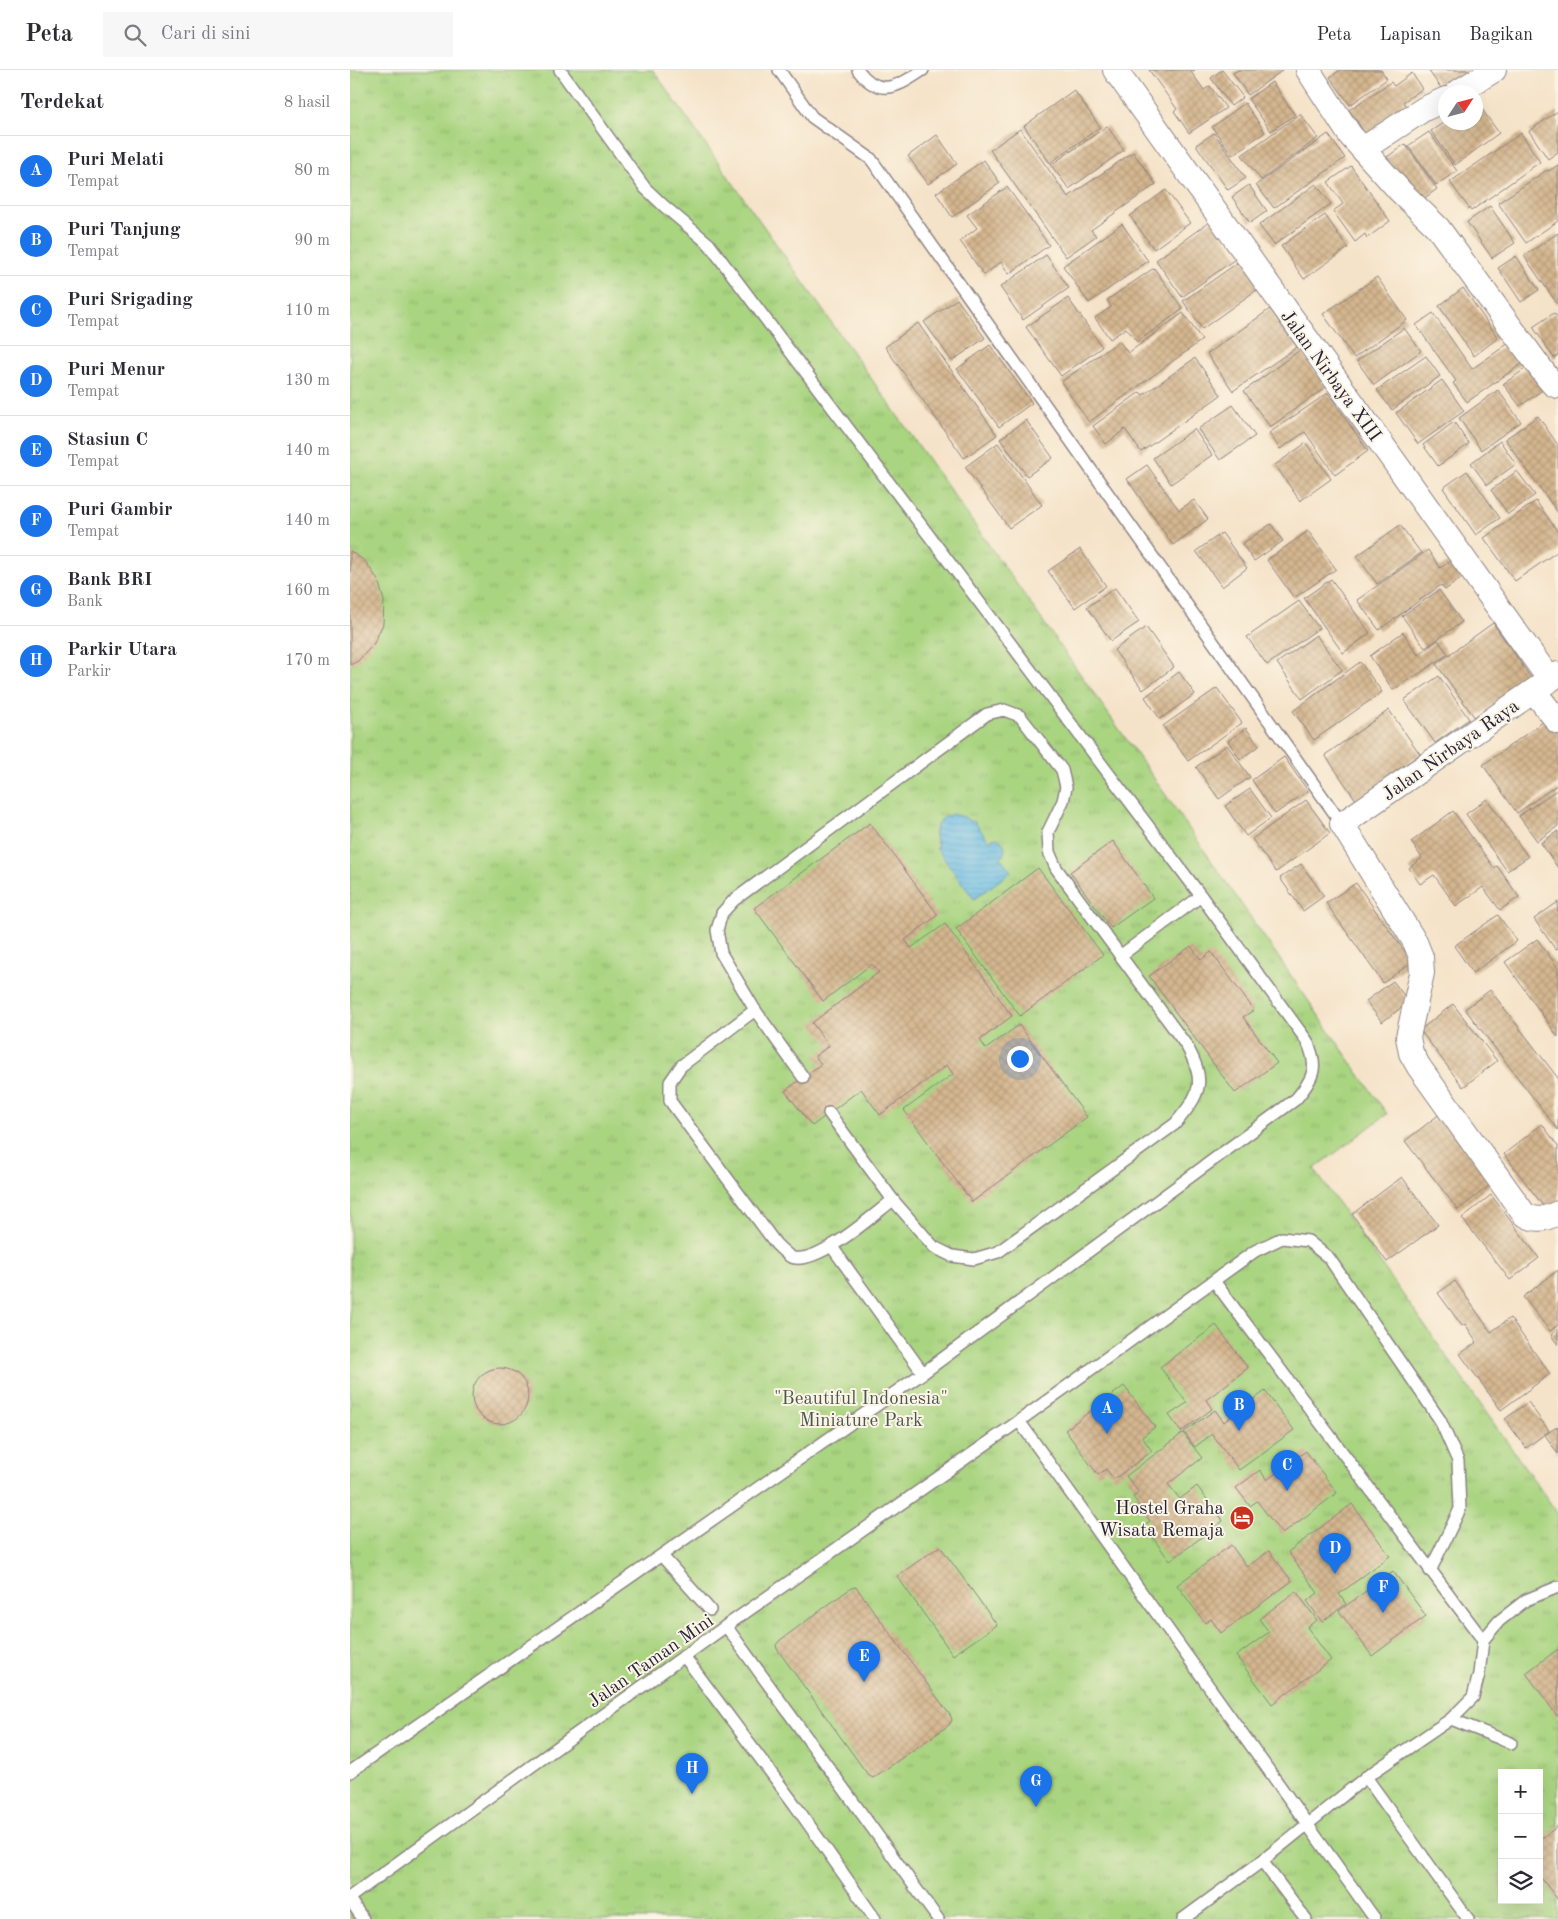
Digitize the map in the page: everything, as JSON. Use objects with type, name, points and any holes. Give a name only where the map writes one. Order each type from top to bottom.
[{"type":"street","name":"Jalan Nirbaya XIII","points":[[1115,70],[1548,681],[1558,722]]},
{"type":"street","points":[[1308,70],[1350,135],[1400,191],[1438,228],[1547,377],[1553,384],[1558,386]]},
{"type":"street","points":[[1469,85],[1494,70]]},
{"type":"street","points":[[1363,148],[1424,109],[1438,103]]},
{"type":"street","name":"Jalan Nirbaya Raya","points":[[1342,824],[1548,681]]},
{"type":"street","points":[[1342,824],[1415,942],[1421,957],[1422,973],[1408,1037],[1411,1053],[1524,1214],[1533,1220],[1543,1220],[1558,1213]]},
{"type":"lane","points":[[350,1772],[923,1373],[1296,1099],[1308,1085],[1314,1071],[1314,1055],[1307,1041],[1201,896],[709,244],[646,188],[560,70]]},
{"type":"lane","points":[[779,70],[812,117],[871,159],[1342,824]]},
{"type":"lane","points":[[858,70],[864,79],[873,84],[892,88],[902,84],[923,70]]},
{"type":"lane","points":[[803,1077],[755,1010],[721,953],[717,930],[722,913],[734,900],[987,714],[1004,710],[1020,716],[1062,770],[1066,787],[1063,801],[1048,832],[1049,852],[1056,868],[1186,1045],[1197,1064],[1200,1082],[1193,1102],[1175,1124],[998,1252],[974,1259],[952,1256],[934,1247],[892,1200],[829,1113]]},
{"type":"lane","points":[[1120,956],[1201,896]]},
{"type":"lane","points":[[755,1010],[682,1066],[670,1082],[670,1101],[776,1244],[791,1257],[807,1258],[832,1247],[892,1200]]},
{"type":"lane","points":[[726,1626],[1019,1421],[1255,1251],[1282,1238],[1308,1241],[1329,1258],[1440,1420],[1458,1461],[1460,1509],[1430,1572]]},
{"type":"lane","points":[[832,1247],[923,1373]]},
{"type":"lane","points":[[1214,1281],[1430,1572],[1483,1640]]},
{"type":"lane","points":[[1019,1421],[1375,1919]]},
{"type":"lane","points":[[662,1556],[710,1610]]},
{"type":"lane","points":[[1182,1919],[1262,1861],[1366,1777],[1451,1719],[1472,1697],[1479,1674],[1483,1640],[1499,1621],[1526,1600],[1558,1587]]},
{"type":"lane","name":"Jalan Taman Mini","points":[[363,1919],[350,1899],[726,1626],[938,1919]]},
{"type":"lane","points":[[684,1656],[795,1805],[876,1919]]},
{"type":"lane","points":[[1451,1719],[1511,1743]]},
{"type":"lane","points":[[1366,1777],[1468,1919]]},
{"type":"lane","points":[[1262,1861],[1306,1919]]},
{"type":"green space","name":"\"Beautiful Indonesia\" Miniature Park","points":[[350,70],[653,70],[1165,794],[1387,1114],[1314,1169],[1558,1514],[1558,1919],[350,1919]]},
{"type":"water","points":[[952,814],[964,817],[971,822],[973,820],[988,840],[997,838],[1005,847],[1001,858],[1011,872],[974,899],[936,848],[938,846],[935,835],[936,826],[942,819]]},
{"type":"building","points":[[1149,70],[1195,70],[1191,72],[1204,90],[1210,86],[1226,108],[1189,133],[1174,111],[1177,109]]},
{"type":"building","points":[[1222,70],[1243,97],[1231,106],[1211,78]]},
{"type":"building","points":[[1238,70],[1283,70],[1248,95],[1233,73]]},
{"type":"building","points":[[1340,70],[1381,70],[1387,79],[1350,105],[1330,77]]},
{"type":"building","points":[[1428,70],[1487,70],[1458,85],[1439,85]]},
{"type":"building","points":[[1412,73],[1422,89],[1403,102],[1408,108],[1366,135],[1349,110],[1391,82],[1394,86]]},
{"type":"building","points":[[1272,82],[1295,115],[1271,131],[1248,99]]},
{"type":"building","points":[[1074,90],[1100,127],[1050,163],[1024,126]]},
{"type":"building","points":[[1245,103],[1265,132],[1232,155],[1212,127]]},
{"type":"building","points":[[1483,111],[1499,133],[1455,165],[1431,131],[1438,126],[1438,130],[1483,130]]},
{"type":"building","points":[[1558,111],[1558,152],[1548,159],[1529,131]]},
{"type":"building","points":[[1300,114],[1318,138],[1261,180],[1242,155]]},
{"type":"building","points":[[1107,126],[1124,150],[1069,189],[1051,165]]},
{"type":"building","points":[[1020,129],[1068,197],[1133,152],[1156,184],[1091,230],[1096,236],[1066,257],[990,150]]},
{"type":"building","points":[[1429,132],[1457,171],[1436,185],[1408,146]]},
{"type":"building","points":[[1214,133],[1246,178],[1228,190],[1196,145]]},
{"type":"building","points":[[1521,133],[1540,162],[1471,211],[1450,182]]},
{"type":"building","points":[[1328,134],[1345,158],[1274,208],[1256,185]]},
{"type":"building","points":[[937,135],[957,164],[928,184],[908,156]]},
{"type":"building","points":[[1405,144],[1437,189],[1415,205],[1383,160]]},
{"type":"building","points":[[984,160],[1000,183],[952,217],[936,193]]},
{"type":"building","points":[[1558,165],[1558,221],[1526,243],[1498,203],[1547,170],[1549,171]]},
{"type":"building","points":[[1351,166],[1390,221],[1367,238],[1365,234],[1355,242],[1333,211],[1343,204],[1328,182]]},
{"type":"building","points":[[1316,184],[1331,204],[1274,245],[1259,225]]},
{"type":"building","points":[[1249,185],[1267,211],[1250,223],[1232,197]]},
{"type":"building","points":[[1007,187],[1049,245],[1009,274],[1001,262],[984,275],[960,241],[977,228],[967,215]]},
{"type":"building","points":[[1166,190],[1190,223],[1154,249],[1130,216]]},
{"type":"building","points":[[1490,206],[1515,243],[1492,258],[1467,222]]},
{"type":"building","points":[[1325,215],[1348,248],[1304,279],[1281,246]]},
{"type":"building","points":[[1212,220],[1238,257],[1182,297],[1156,260]]},
{"type":"building","points":[[1122,224],[1148,261],[1089,303],[1063,266]]},
{"type":"building","points":[[1558,233],[1558,305],[1524,256]]},
{"type":"building","points":[[1046,255],[1069,288],[1023,320],[1000,287]]},
{"type":"building","points":[[1516,256],[1539,290],[1521,302],[1498,268]]},
{"type":"building","points":[[1243,259],[1262,286],[1202,329],[1183,301]]},
{"type":"building","points":[[1154,268],[1183,309],[1137,342],[1126,328],[1110,339],[1095,318],[1111,307],[1107,300]]},
{"type":"building","points":[[1377,277],[1407,320],[1354,358],[1323,314]]},
{"type":"building","points":[[1463,288],[1498,338],[1474,356],[1439,306]]},
{"type":"building","points":[[1068,298],[1102,347],[1061,376],[1026,327]]},
{"type":"building","points":[[957,299],[985,338],[952,361],[924,322]]},
{"type":"building","points":[[1270,309],[1297,347],[1233,391],[1207,354]]},
{"type":"building","points":[[1183,313],[1202,340],[1089,422],[1061,382],[1119,341],[1128,353]]},
{"type":"building","points":[[1433,313],[1472,369],[1516,338],[1530,358],[1467,402],[1453,383],[1456,381],[1416,325]]},
{"type":"building","points":[[1554,313],[1558,318],[1558,355],[1554,358],[1533,327]]},
{"type":"building","points":[[918,323],[997,435],[964,458],[885,347]]},
{"type":"building","points":[[1404,328],[1421,351],[1374,385],[1357,361]]},
{"type":"building","points":[[990,345],[1032,403],[999,427],[957,369]]},
{"type":"building","points":[[1300,350],[1326,387],[1270,427],[1244,391]]},
{"type":"building","points":[[1426,356],[1440,376],[1392,410],[1377,390]]},
{"type":"building","points":[[1195,358],[1221,395],[1141,452],[1125,429],[1106,444],[1093,426],[1140,392],[1143,395]]},
{"type":"building","points":[[1528,367],[1544,389],[1520,406],[1503,384]]},
{"type":"building","points":[[1442,380],[1464,411],[1418,444],[1396,413]]},
{"type":"building","points":[[1498,390],[1521,422],[1481,450],[1459,418]]},
{"type":"building","points":[[1328,393],[1368,451],[1335,475],[1305,432],[1280,449],[1269,433]]},
{"type":"building","points":[[1233,405],[1255,436],[1220,460],[1198,429]]},
{"type":"building","points":[[1538,416],[1558,445],[1558,513],[1505,439]]},
{"type":"building","points":[[1026,420],[1053,458],[1027,476],[1000,439]]},
{"type":"building","points":[[1454,422],[1469,444],[1438,466],[1423,445]]},
{"type":"building","points":[[1194,429],[1212,455],[1171,484],[1153,458]]},
{"type":"building","points":[[1500,441],[1516,464],[1487,485],[1471,463]]},
{"type":"building","points":[[998,443],[1042,505],[1009,528],[965,467]]},
{"type":"building","points":[[1306,443],[1331,479],[1300,501],[1275,465]]},
{"type":"building","points":[[1147,465],[1179,510],[1194,500],[1208,519],[1173,545],[1127,479]]},
{"type":"building","points":[[1467,471],[1500,518],[1476,535],[1443,488]]},
{"type":"building","points":[[1517,471],[1535,495],[1508,514],[1491,490]]},
{"type":"building","points":[[1536,501],[1558,532],[1558,551],[1515,581],[1484,538]]},
{"type":"building","points":[[1271,524],[1283,541],[1254,561],[1242,544]]},
{"type":"building","points":[[1400,525],[1421,553],[1377,584],[1357,556]]},
{"type":"building","points":[[1308,531],[1336,569],[1294,598],[1267,560]]},
{"type":"building","points":[[1222,533],[1247,568],[1222,587],[1196,551]]},
{"type":"building","points":[[1080,549],[1106,586],[1075,608],[1048,571]]},
{"type":"building","points":[[1428,550],[1440,568],[1458,556],[1469,573],[1445,590],[1441,585],[1379,630],[1357,600]]},
{"type":"building","points":[[350,551],[365,561],[378,580],[384,601],[383,624],[373,645],[358,661],[350,665]]},
{"type":"building","points":[[1331,579],[1370,633],[1343,653],[1304,598]]},
{"type":"building","points":[[1115,588],[1139,622],[1111,641],[1087,607]]},
{"type":"building","points":[[1439,590],[1462,622],[1425,648],[1402,616]]},
{"type":"building","points":[[1299,601],[1319,628],[1267,665],[1247,637]]},
{"type":"building","points":[[1493,623],[1531,678],[1475,718],[1436,664]]},
{"type":"building","points":[[1146,627],[1174,667],[1143,690],[1114,650]]},
{"type":"building","points":[[1403,632],[1418,655],[1438,640],[1448,654],[1393,690],[1370,656]]},
{"type":"building","points":[[1316,635],[1342,670],[1302,699],[1277,663]]},
{"type":"building","points":[[1360,662],[1382,692],[1314,740],[1293,711]]},
{"type":"building","points":[[1179,672],[1195,694],[1160,719],[1145,697]]},
{"type":"building","points":[[1439,676],[1469,719],[1435,743],[1404,700]]},
{"type":"building","points":[[1217,688],[1242,723],[1188,761],[1163,726]]},
{"type":"building","points":[[1389,710],[1420,754],[1356,800],[1325,755]]},
{"type":"building","points":[[1547,719],[1558,734],[1558,784],[1517,813],[1483,765]]},
{"type":"building","points":[[1246,728],[1259,746],[1240,759],[1228,741]]},
{"type":"building","points":[[1227,745],[1250,777],[1219,799],[1196,767]]},
{"type":"building","points":[[1284,757],[1308,791],[1275,814],[1252,780]]},
{"type":"building","points":[[1250,789],[1271,818],[1246,836],[1225,806]]},
{"type":"building","points":[[1558,789],[1558,826],[1537,841],[1519,816]]},
{"type":"building","points":[[1487,799],[1528,857],[1507,871],[1466,814]]},
{"type":"building","points":[[1306,800],[1330,833],[1276,872],[1252,839]]},
{"type":"building","points":[[1453,811],[1494,868],[1497,866],[1519,897],[1500,910],[1483,887],[1456,906],[1434,875],[1420,884],[1409,868],[1422,858],[1411,842]]},
{"type":"building","points":[[870,823],[938,915],[905,940],[911,948],[945,924],[1012,1016],[980,1040],[986,1049],[1019,1025],[1087,1117],[972,1202],[904,1110],[953,1074],[947,1065],[880,1115],[861,1089],[812,1126],[785,1091],[821,1064],[815,1056],[829,1046],[812,1023],[879,972],[872,964],[823,1001],[754,908]]},
{"type":"building","points":[[1558,831],[1558,868],[1541,843]]},
{"type":"building","points":[[1113,841],[1153,898],[1111,928],[1070,872]]},
{"type":"building","points":[[1301,864],[1324,896],[1303,911],[1280,878]]},
{"type":"building","points":[[1038,868],[1103,955],[1020,1016],[956,929]]},
{"type":"building","points":[[1356,883],[1412,962],[1383,983],[1326,903]]},
{"type":"building","points":[[1558,902],[1558,948],[1556,950],[1534,919]]},
{"type":"building","points":[[1498,915],[1517,941],[1473,973],[1454,946]]},
{"type":"building","points":[[1537,939],[1558,968],[1558,1037],[1505,962]]},
{"type":"building","points":[[1191,946],[1201,960],[1211,952],[1254,1010],[1243,1017],[1277,1063],[1235,1093],[1149,976]]},
{"type":"building","points":[[1393,981],[1409,1002],[1382,1022],[1366,1001]]},
{"type":"building","points":[[1490,990],[1558,1078],[1558,1130],[1465,1009]]},
{"type":"building","points":[[1453,1004],[1497,1061],[1463,1087],[1420,1030]]},
{"type":"building","points":[[1441,1113],[1494,1182],[1458,1210],[1405,1141]]},
{"type":"building","points":[[1542,1124],[1558,1146],[1558,1202],[1547,1211],[1504,1154]]},
{"type":"building","points":[[1402,1177],[1438,1225],[1387,1262],[1352,1214]]},
{"type":"building","points":[[1491,1195],[1539,1258],[1510,1280],[1462,1218]]},
{"type":"building","points":[[1558,1270],[1558,1325],[1550,1331],[1523,1297]]},
{"type":"building","points":[[1455,1281],[1491,1332],[1510,1318],[1550,1374],[1501,1410],[1460,1354],[1477,1342],[1465,1324],[1462,1326],[1438,1293]]},
{"type":"building","points":[[1216,1325],[1248,1368],[1206,1400],[1212,1409],[1181,1432],[1169,1415],[1187,1403],[1160,1367]]},
{"type":"building","points":[[1558,1329],[1558,1345],[1551,1335]]},
{"type":"building","points":[[500,1368],[511,1370],[520,1376],[526,1385],[528,1396],[526,1407],[520,1416],[511,1422],[500,1424],[489,1422],[480,1416],[474,1407],[472,1396],[474,1385],[480,1376],[489,1370]]},
{"type":"building","points":[[1124,1386],[1155,1427],[1142,1437],[1152,1451],[1114,1479],[1106,1469],[1098,1475],[1065,1430]]},
{"type":"building","points":[[1265,1391],[1294,1430],[1239,1470],[1212,1434],[1195,1447],[1184,1432],[1215,1410],[1224,1422]]},
{"type":"building","points":[[1528,1402],[1549,1431],[1526,1448],[1505,1419]]},
{"type":"building","points":[[1558,1426],[1558,1454],[1545,1435]]},
{"type":"building","points":[[1183,1433],[1202,1458],[1168,1484],[1180,1499],[1197,1486],[1223,1521],[1170,1561],[1144,1526],[1150,1521],[1133,1497],[1139,1493],[1126,1476]]},
{"type":"building","points":[[1306,1451],[1337,1493],[1282,1534],[1257,1501],[1250,1506],[1236,1488],[1260,1470],[1267,1480]]},
{"type":"building","points":[[1352,1504],[1390,1556],[1339,1594],[1346,1604],[1322,1622],[1307,1601],[1318,1593],[1288,1552]]},
{"type":"building","points":[[1231,1545],[1247,1567],[1269,1551],[1292,1581],[1221,1633],[1211,1619],[1205,1623],[1177,1585]]},
{"type":"building","points":[[940,1546],[997,1625],[953,1655],[897,1576]]},
{"type":"building","points":[[1393,1571],[1426,1616],[1372,1656],[1339,1611]]},
{"type":"building","points":[[856,1587],[952,1720],[949,1725],[873,1778],[868,1775],[776,1645],[851,1588]]},
{"type":"building","points":[[1296,1591],[1317,1620],[1307,1627],[1331,1660],[1272,1704],[1236,1656],[1269,1632],[1259,1619]]},
{"type":"building","points":[[1558,1649],[1558,1717],[1526,1673]]},
{"type":"building","points":[[1558,1826],[1558,1900],[1543,1880],[1543,1837]]},
{"type":"place","name":"Puri Tanjung","points":[[1239,1431]]},
{"type":"place","name":"Puri Melati","points":[[1107,1434]]},
{"type":"place","name":"Puri Srigading","points":[[1287,1491]]},
{"type":"place","name":"Hostel Graha Wisata Remaja","points":[[1242,1518]]},
{"type":"place","name":"Puri Menur","points":[[1335,1574]]},
{"type":"place","name":"Puri Gambir","points":[[1383,1613]]},
{"type":"place","name":"Stasiun C","points":[[864,1682]]},
{"type":"place","name":"Parkir Utara","points":[[692,1794]]},
{"type":"place","name":"Bank BRI","points":[[1036,1807]]}]
